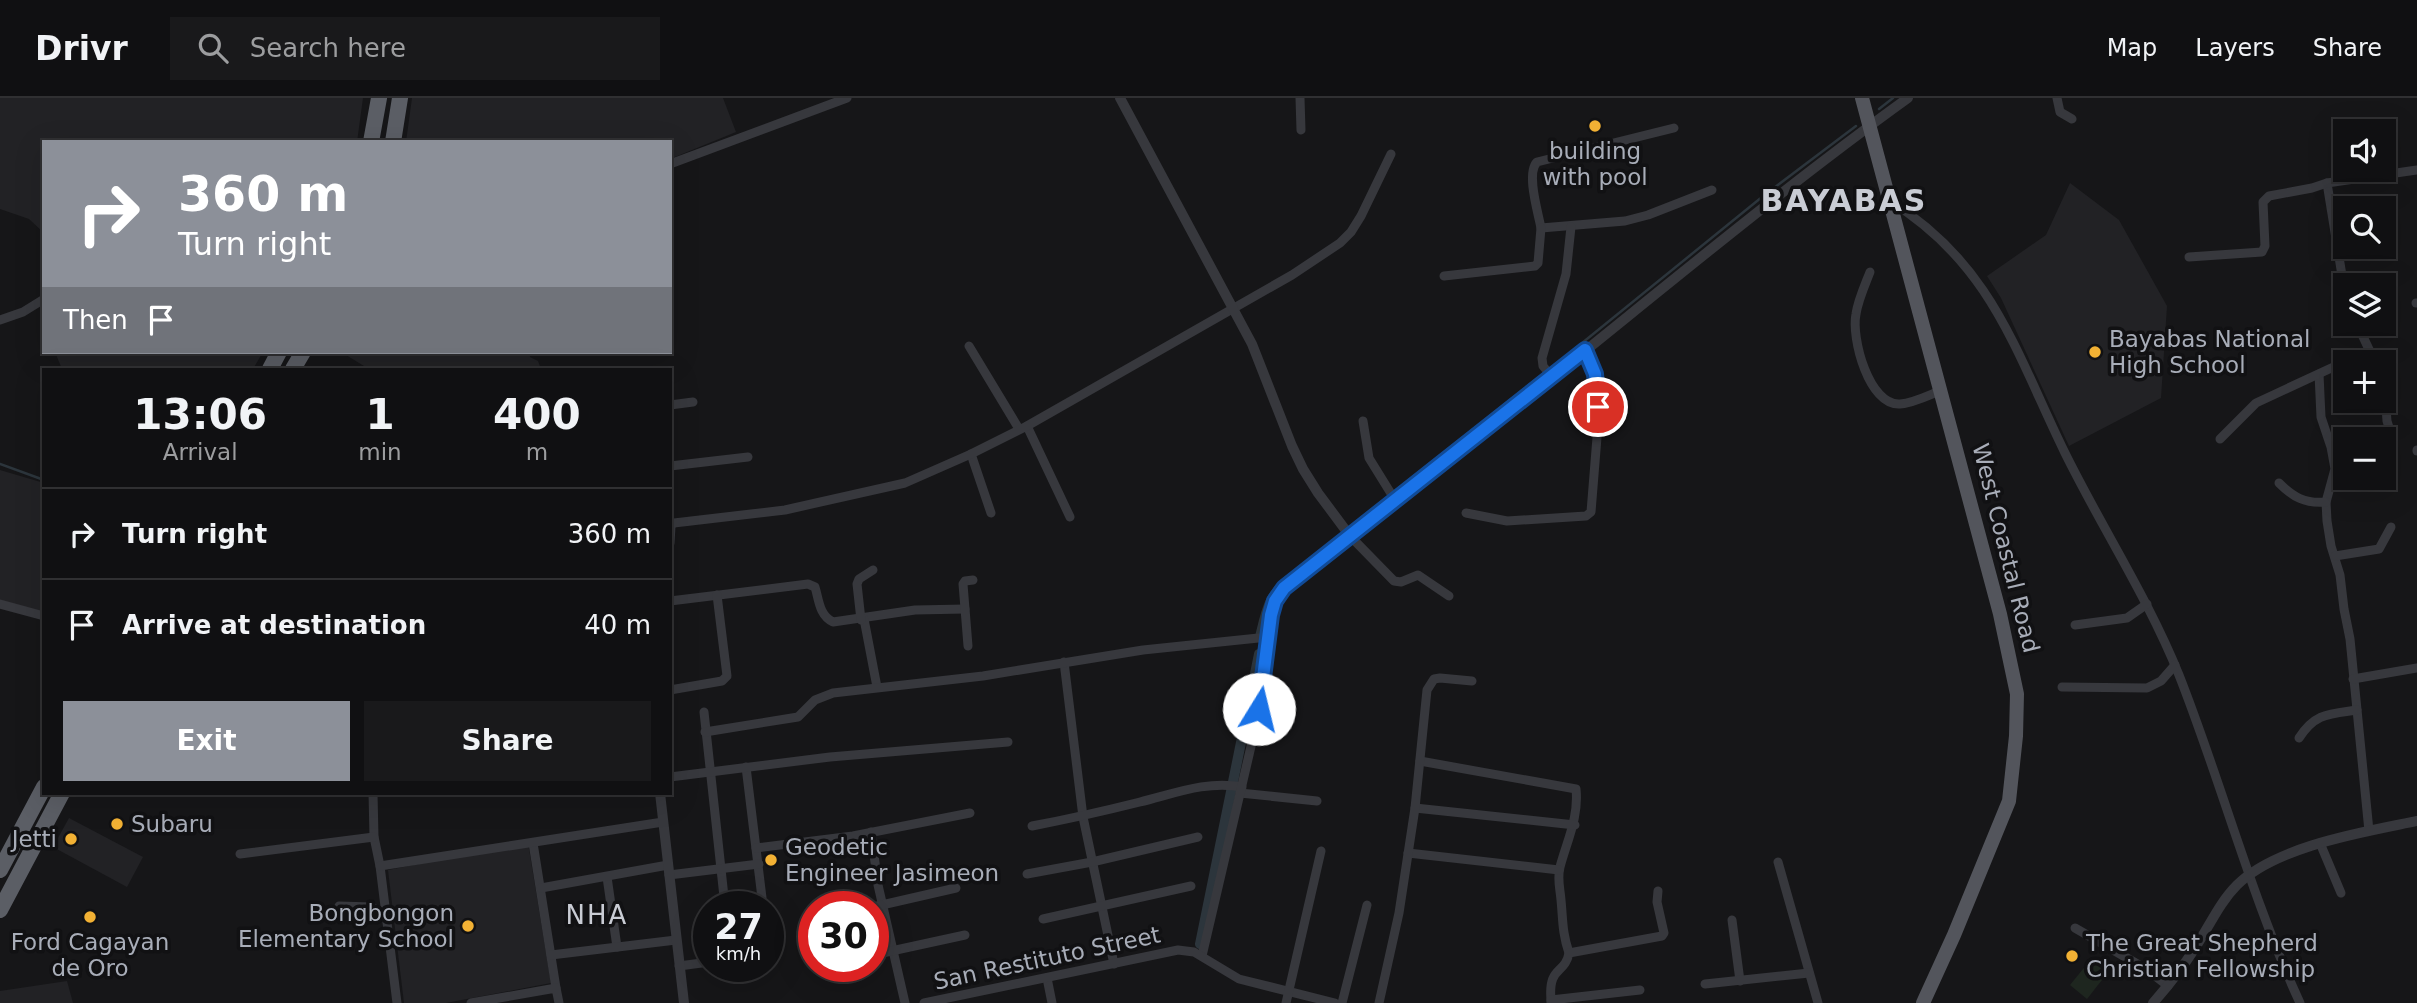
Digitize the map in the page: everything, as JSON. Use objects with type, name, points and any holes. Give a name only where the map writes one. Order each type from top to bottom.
[{"type":"highway","points":[[371,140],[379,98]]},
{"type":"highway","points":[[393,140],[400,98]]},
{"type":"highway","points":[[0,870],[42,791]]},
{"type":"highway","points":[[0,910],[61,795]]},
{"type":"main road","name":"West Coastal Road","points":[[1862,98],[1942,390],[2010,653],[2017,694],[2016,736],[2009,801],[1929,998]]},
{"type":"street","points":[[672,163],[846,98]]},
{"type":"street","points":[[1119,98],[1252,344],[1292,446],[1318,493],[1350,536],[1394,581],[1401,582],[1418,575],[1449,596]]},
{"type":"street","points":[[1300,98],[1301,130]]},
{"type":"street","points":[[1202,956],[1237,787],[1262,693],[1271,615],[1279,594],[1350,536],[1391,495],[1548,372],[1585,350],[1712,246],[1908,98]]},
{"type":"street","points":[[2057,98],[2060,112],[2072,120]]},
{"type":"street","points":[[1444,276],[1535,266],[1538,263],[1541,228],[1531,174],[1537,162],[1674,128]]},
{"type":"street","points":[[672,525],[676,522],[744,516],[849,497],[905,483],[971,454],[1301,269],[1343,240],[1361,216],[1391,154]]},
{"type":"street","points":[[2189,257],[2262,252],[2265,246],[2265,198],[2327,183],[2417,170]]},
{"type":"street","points":[[2327,183],[2342,273]]},
{"type":"street","points":[[1541,228],[1625,221],[1712,190]]},
{"type":"street","points":[[1890,201],[1909,213],[1948,246],[1970,269],[2006,327],[2093,508],[2147,604],[2175,664],[2212,761],[2275,949],[2300,1003]]},
{"type":"street","points":[[1548,372],[1542,358],[1566,274],[1571,227]]},
{"type":"street","points":[[1870,272],[1856,313],[1855,327],[1859,350],[1878,395],[1888,402],[1901,404],[1942,390]]},
{"type":"street","points":[[0,320],[23,312],[42,300]]},
{"type":"street","points":[[969,346],[1023,427],[1070,517]]},
{"type":"street","points":[[1466,513],[1507,521],[1586,516],[1591,512],[1598,425],[1597,389],[1595,374],[1585,350]]},
{"type":"street","points":[[281,354],[300,364]]},
{"type":"street","points":[[2220,439],[2256,402],[2333,367]]},
{"type":"street","points":[[2319,374],[2321,417],[2331,447],[2334,469],[2326,502],[2331,546],[2350,639],[2369,831]]},
{"type":"street","points":[[672,405],[693,402]]},
{"type":"street","points":[[1363,421],[1369,458],[1391,495]]},
{"type":"street","points":[[971,454],[991,513]]},
{"type":"street","points":[[672,466],[748,457]]},
{"type":"street","points":[[2279,483],[2292,496],[2302,501],[2326,502]]},
{"type":"street","points":[[2335,556],[2379,549],[2391,527]]},
{"type":"street","points":[[873,570],[857,584],[877,687]]},
{"type":"street","points":[[968,646],[963,584],[972,580]]},
{"type":"street","points":[[672,601],[813,585],[821,610],[828,620],[841,622],[915,610],[965,609]]},
{"type":"street","points":[[672,691],[722,681],[727,676],[717,595]]},
{"type":"street","points":[[0,604],[42,615]]},
{"type":"street","points":[[2075,625],[2127,618],[2147,604]]},
{"type":"street","points":[[705,732],[798,717],[822,696],[877,687],[983,676],[1143,650],[1268,638]]},
{"type":"street","points":[[1064,662],[1083,817],[1114,964]]},
{"type":"street","points":[[2062,687],[2147,688],[2161,681],[2175,664]]},
{"type":"street","points":[[2353,679],[2417,668]]},
{"type":"street","points":[[1379,1003],[1399,913],[1415,808],[1427,690],[1430,683],[1440,678],[1472,681]]},
{"type":"street","points":[[2299,738],[2317,718],[2357,709]]},
{"type":"street","points":[[704,712],[723,891]]},
{"type":"street","points":[[672,777],[922,748],[1008,742]]},
{"type":"street","points":[[1420,761],[1576,788],[1575,825],[1559,870],[1561,920],[1569,953],[1567,962],[1552,976],[1551,1002],[1640,990]]},
{"type":"street","points":[[746,767],[762,891]]},
{"type":"street","points":[[1032,826],[1083,817],[1189,789],[1237,787],[1317,801]]},
{"type":"street","points":[[373,795],[374,837],[397,1003]]},
{"type":"street","points":[[660,795],[684,1003]]},
{"type":"street","points":[[1415,808],[1575,825]]},
{"type":"street","points":[[756,848],[871,832],[970,813]]},
{"type":"street","points":[[2152,1003],[2168,986],[2223,902],[2236,885],[2249,875],[2320,843],[2417,821]]},
{"type":"street","points":[[380,866],[663,822]]},
{"type":"street","points":[[871,832],[877,891]]},
{"type":"street","points":[[240,854],[374,837]]},
{"type":"street","points":[[1027,874],[1093,862],[1198,837]]},
{"type":"street","points":[[533,843],[559,1003]]},
{"type":"street","points":[[2320,843],[2341,893]]},
{"type":"street","points":[[1286,1003],[1321,851]]},
{"type":"street","points":[[1408,853],[1559,870]]},
{"type":"street","points":[[1778,862],[1818,1003]]},
{"type":"street","points":[[541,888],[668,870],[720,869],[759,864]]},
{"type":"street","points":[[607,877],[617,947]]},
{"type":"street","points":[[1043,919],[1191,886]]},
{"type":"street","points":[[889,903],[956,888]]},
{"type":"street","points":[[1569,953],[1660,937],[1664,933],[1657,902],[1658,891]]},
{"type":"street","points":[[1342,1003],[1367,905]]},
{"type":"street","points":[[339,906],[372,906],[386,916]]},
{"type":"street","points":[[1732,920],[1740,981]]},
{"type":"street","points":[[2075,928],[2146,969],[2168,986]]},
{"type":"street","points":[[889,952],[965,935]]},
{"type":"street","points":[[889,937],[905,1003]]},
{"type":"street","points":[[551,955],[676,940]]},
{"type":"street","name":"San Restituto Street","points":[[924,1003],[1178,950],[1194,952],[1239,979],[1335,1003]]},
{"type":"street","points":[[679,966],[693,964]]},
{"type":"street","points":[[1705,984],[1810,973]]},
{"type":"street","points":[[1047,978],[1052,1003]]},
{"type":"street","points":[[478,1002],[556,988]]},
{"type":"shaded area","points":[[0,98],[363,98],[357,140],[42,140],[42,231],[29,219],[0,209]]},
{"type":"shaded area","points":[[412,98],[723,98],[736,132],[672,158],[672,140],[406,140]]},
{"type":"shaded area","name":"Bayabas National High School","points":[[2070,183],[2119,220],[2167,306],[2161,398],[2069,446],[2001,298],[1987,276],[2046,235]]},
{"type":"shaded area","points":[[56,354],[262,354],[254,368],[62,368]]},
{"type":"shaded area","points":[[344,354],[529,354],[538,361],[541,368],[367,368]]},
{"type":"shaded area","points":[[0,470],[42,482],[42,613],[0,602]]},
{"type":"shaded area","points":[[69,818],[143,857],[127,887],[53,847]]},
{"type":"shaded area","name":"Bongbongon Elementary School","points":[[528,843],[551,983],[446,1003],[404,1003],[388,870]]},
{"type":"shaded area","points":[[2092,958],[2109,971],[2087,999],[2070,985]]},
{"type":"shaded area","points":[[67,981],[73,1003],[0,1003],[0,991]]},
{"type":"waterway","points":[[1879,109],[1893,98]]},
{"type":"waterway","points":[[1550,369],[1762,197],[1856,126]]},
{"type":"waterway","points":[[1352,525],[1544,373]]},
{"type":"waterway","points":[[0,464],[42,479]]},
{"type":"waterway","points":[[1260,637],[1270,601],[1295,575]]},
{"type":"waterway","points":[[1200,944],[1259,654]]},
{"type":"place","name":"building with pool","points":[[1595,126]]},
{"type":"place","name":"Bayabas National High School","points":[[2095,352]]},
{"type":"place","name":"Subaru","points":[[117,824]]},
{"type":"place","name":"Jetti","points":[[71,839]]},
{"type":"place","name":"Geodetic Engineer Jasimeon","points":[[771,860]]},
{"type":"place","name":"Ford Cagayan de Oro","points":[[90,917]]},
{"type":"place","name":"Bongbongon Elementary School","points":[[468,926]]},
{"type":"place","name":"The Great Shepherd Christian Fellowship","points":[[2072,956]]},
{"type":"district","name":"BAYABAS","points":[[1844,200]]},
{"type":"district","name":"NHA","points":[[597,915]]},
{"type":"route","points":[[1259,709],[1271,615],[1275,601],[1284,588],[1585,350],[1595,374],[1598,407]]}]
